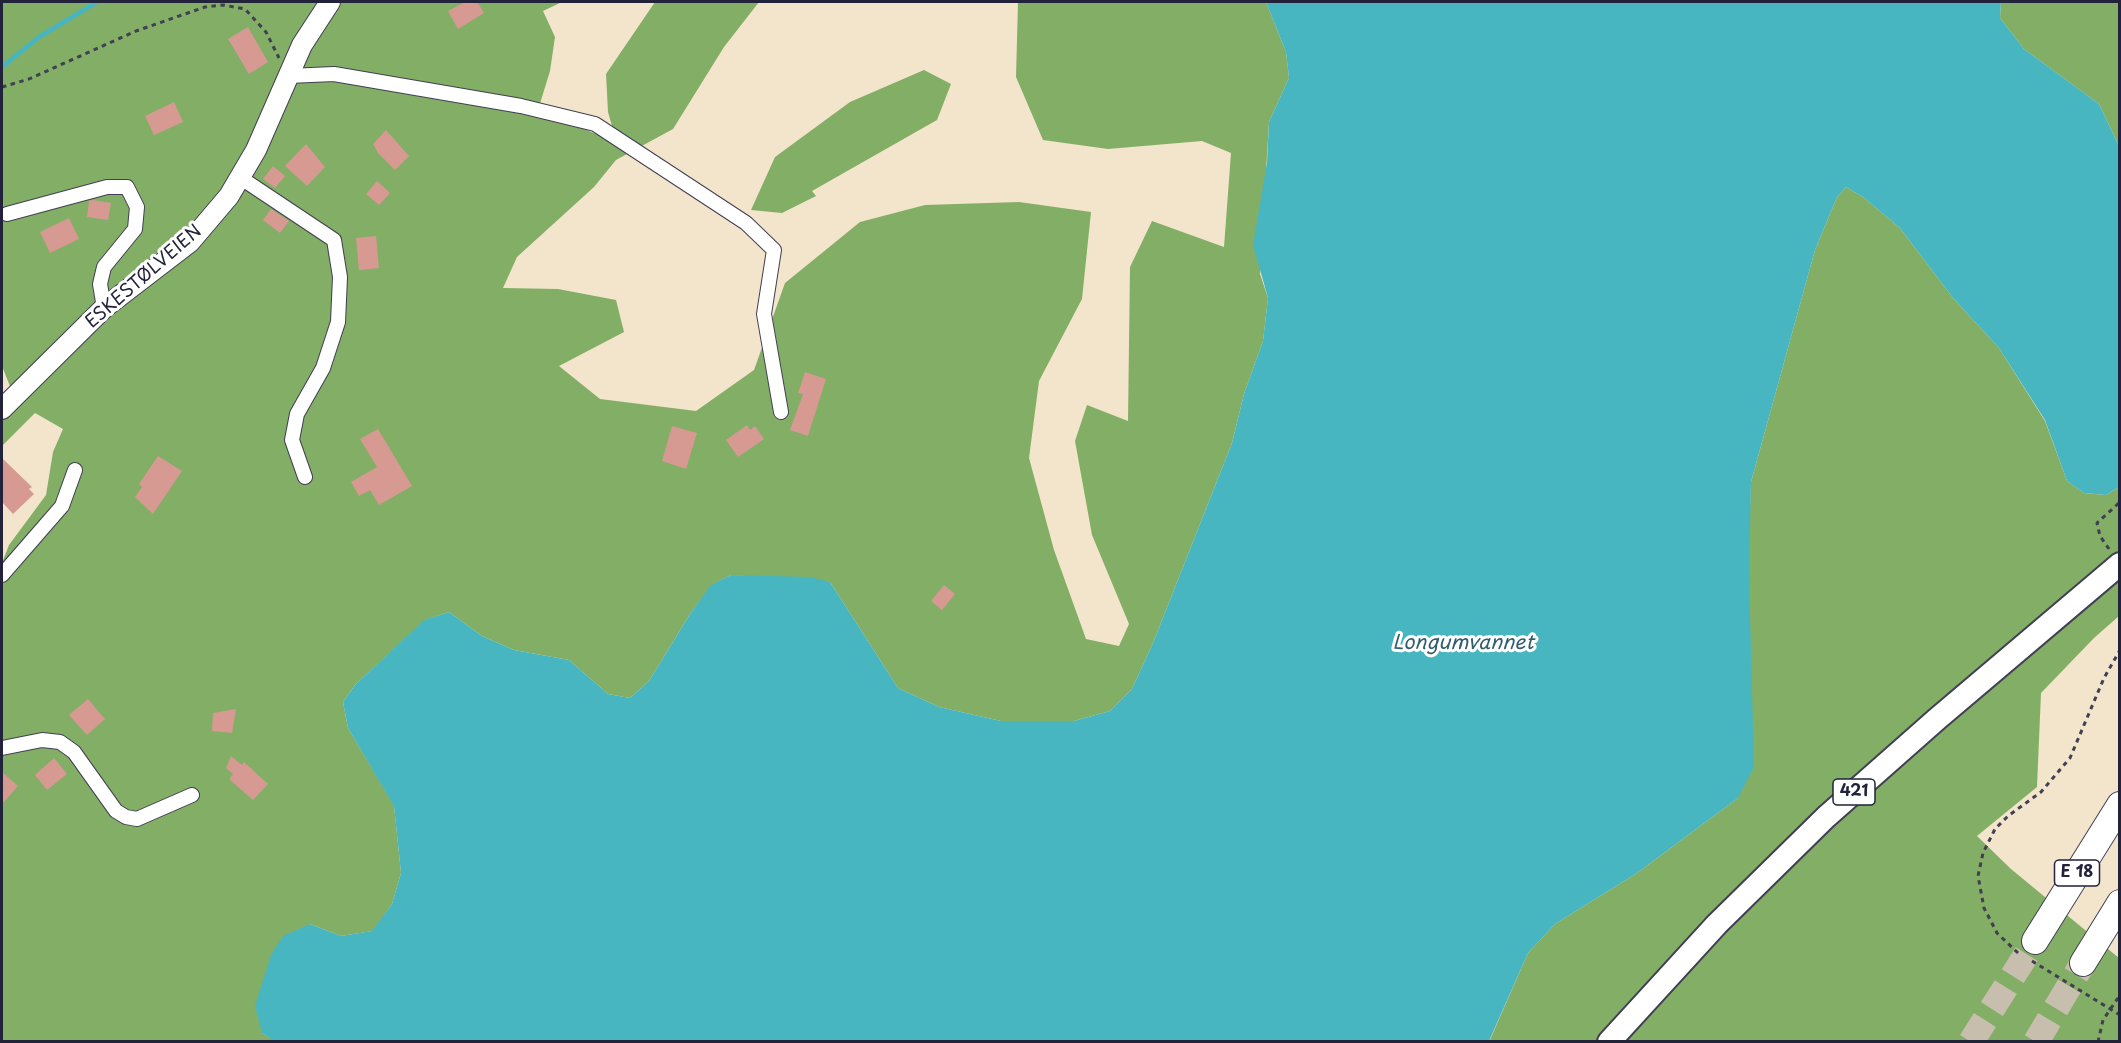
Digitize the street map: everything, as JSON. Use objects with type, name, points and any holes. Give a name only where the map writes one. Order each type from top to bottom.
[{"type":"highway","name":"E 18","points":[[2035,941],[2120,805]]},
{"type":"highway","name":"E 18","points":[[2083,963],[2120,903]]},
{"type":"main road","name":"ESKESTØLVEIEN","points":[[2,409],[104,308],[190,242],[230,196],[241,178],[302,45],[330,2]]},
{"type":"main road","name":"421","points":[[1609,1041],[1717,924],[1826,817],[2115,557]]},
{"type":"main road","name":"421","points":[[1623,1041],[1725,932],[1833,825],[2120,578]]},
{"type":"street","points":[[288,76],[334,74],[520,106],[595,124],[746,223],[774,250],[764,314],[781,412]]},
{"type":"street","points":[[241,178],[334,240],[340,277],[338,322],[323,368],[297,414],[292,440],[305,477]]},
{"type":"street","points":[[7,214],[108,187],[127,187],[137,207],[135,229],[104,267],[100,284],[104,308]]},
{"type":"street","points":[[2,575],[62,506],[75,470]]},
{"type":"street","points":[[2,748],[42,740],[60,742],[74,752],[116,811],[126,817],[137,819],[192,795]]},
{"type":"path","points":[[2,87],[28,79],[136,31],[205,7],[223,5],[245,9],[255,18],[266,32],[288,76]]},
{"type":"path","points":[[2115,557],[2100,536],[2097,523],[2120,502]]},
{"type":"path","points":[[1983,853],[1987,842],[2001,823],[2041,792],[2070,758],[2104,678],[2120,650]]},
{"type":"path","points":[[2098,1041],[2103,1020],[2120,995]]},
{"type":"green space","points":[[2,2],[562,2],[543,11],[555,37],[550,71],[538,110],[601,136],[615,136],[608,112],[606,74],[655,2],[759,2],[724,47],[673,129],[616,160],[594,187],[517,257],[503,288],[558,289],[616,300],[624,332],[559,366],[600,399],[696,411],[754,370],[785,283],[860,222],[925,205],[1019,202],[1091,212],[1082,299],[1039,381],[1029,458],[1054,550],[1086,639],[1119,646],[1129,624],[1092,535],[1075,441],[1087,405],[1128,421],[1130,267],[1152,221],[1224,247],[1231,153],[1202,141],[1108,149],[1043,140],[1016,77],[1018,2],[1266,2],[1286,52],[1289,78],[1269,122],[1260,274],[1268,298],[1263,341],[1244,394],[1232,443],[1153,643],[1132,689],[1110,711],[1074,721],[1001,721],[939,707],[898,688],[830,582],[731,575],[712,585],[690,614],[649,681],[630,698],[608,694],[569,660],[514,650],[482,636],[449,612],[425,620],[355,685],[343,702],[348,728],[394,805],[401,873],[392,904],[373,931],[341,936],[310,924],[262,1033],[276,1041],[2,1041],[2,563],[9,545],[46,495],[53,452],[63,429],[35,413],[2,446],[2,412],[15,399],[2,366]]},
{"type":"green space","points":[[2001,2],[2119,2],[2119,146],[2099,104],[2024,49],[2000,18]]},
{"type":"green space","points":[[924,70],[951,84],[937,120],[812,191],[816,196],[782,213],[751,210],[775,157],[850,102]]},
{"type":"green space","points":[[1846,187],[1863,197],[1900,228],[1953,298],[1999,348],[2045,421],[2067,481],[2084,493],[2106,495],[2119,487],[2119,616],[2094,638],[2041,693],[2037,787],[1977,836],[2011,869],[2119,958],[2119,1041],[1489,1042],[1528,953],[1555,924],[1637,873],[1738,798],[1751,482],[1815,250],[1837,197]]},
{"type":"water","name":"Longumvannet","points":[[1266,2],[2001,2],[2000,18],[2024,49],[2099,104],[2119,146],[2119,487],[2106,495],[2084,493],[2067,481],[2045,420],[1999,348],[1953,298],[1900,228],[1863,197],[1846,187],[1837,197],[1815,250],[1751,482],[1749,576],[1754,767],[1738,798],[1637,873],[1555,924],[1528,953],[1489,1041],[276,1042],[262,1033],[255,1006],[271,955],[283,936],[310,924],[341,936],[372,931],[392,904],[401,873],[394,806],[348,728],[343,702],[355,685],[424,620],[449,612],[482,636],[514,650],[569,660],[608,694],[630,698],[649,681],[690,614],[711,585],[731,575],[810,577],[830,582],[898,688],[939,707],[1001,721],[1074,721],[1110,711],[1132,689],[1153,643],[1232,443],[1244,394],[1263,341],[1268,298],[1253,245],[1267,163],[1269,122],[1289,78],[1286,52]]},
{"type":"building","points":[[465,2],[477,2],[484,13],[458,29],[448,11]]},
{"type":"building","points":[[248,27],[268,62],[249,74],[228,39]]},
{"type":"building","points":[[174,102],[183,122],[154,135],[145,116]]},
{"type":"building","points":[[386,130],[409,156],[395,170],[378,153],[373,144]]},
{"type":"building","points":[[306,144],[325,167],[307,186],[285,166]]},
{"type":"building","points":[[273,166],[285,176],[275,188],[263,179]]},
{"type":"building","points":[[377,181],[390,193],[379,205],[366,194]]},
{"type":"building","points":[[89,201],[111,203],[108,220],[87,217]]},
{"type":"building","points":[[271,209],[289,221],[280,233],[263,220]]},
{"type":"building","points":[[69,218],[79,239],[50,253],[40,232]]},
{"type":"building","points":[[376,236],[379,268],[359,270],[356,238]]},
{"type":"building","points":[[805,372],[826,379],[808,436],[790,430],[803,394],[798,393]]},
{"type":"building","points":[[747,425],[750,430],[755,426],[764,439],[738,457],[726,440]]},
{"type":"building","points":[[672,426],[697,433],[686,469],[662,461]]},
{"type":"building","points":[[378,429],[412,486],[379,505],[370,490],[359,496],[351,482],[377,467],[360,439]]},
{"type":"building","points":[[158,456],[182,471],[153,514],[135,497],[142,487],[139,484]]},
{"type":"building","points":[[2,458],[32,487],[29,489],[34,494],[13,514],[2,502]]},
{"type":"building","points":[[944,585],[955,594],[942,610],[931,601]]},
{"type":"building","points":[[88,699],[105,719],[87,735],[69,715]]},
{"type":"building","points":[[236,709],[232,733],[212,731],[213,713]]},
{"type":"building","points":[[231,756],[242,765],[244,762],[268,784],[253,800],[229,779],[233,774],[226,768]]},
{"type":"building","points":[[54,758],[67,774],[47,790],[35,775]]},
{"type":"building","points":[[2,772],[18,786],[2,804]]},
{"type":"waterway","points":[[2,67],[39,37],[97,2]]},
{"type":"tunnel","points":[[1971,1042],[2035,941]]},
{"type":"tunnel","points":[[2036,1042],[2083,963]]}]
